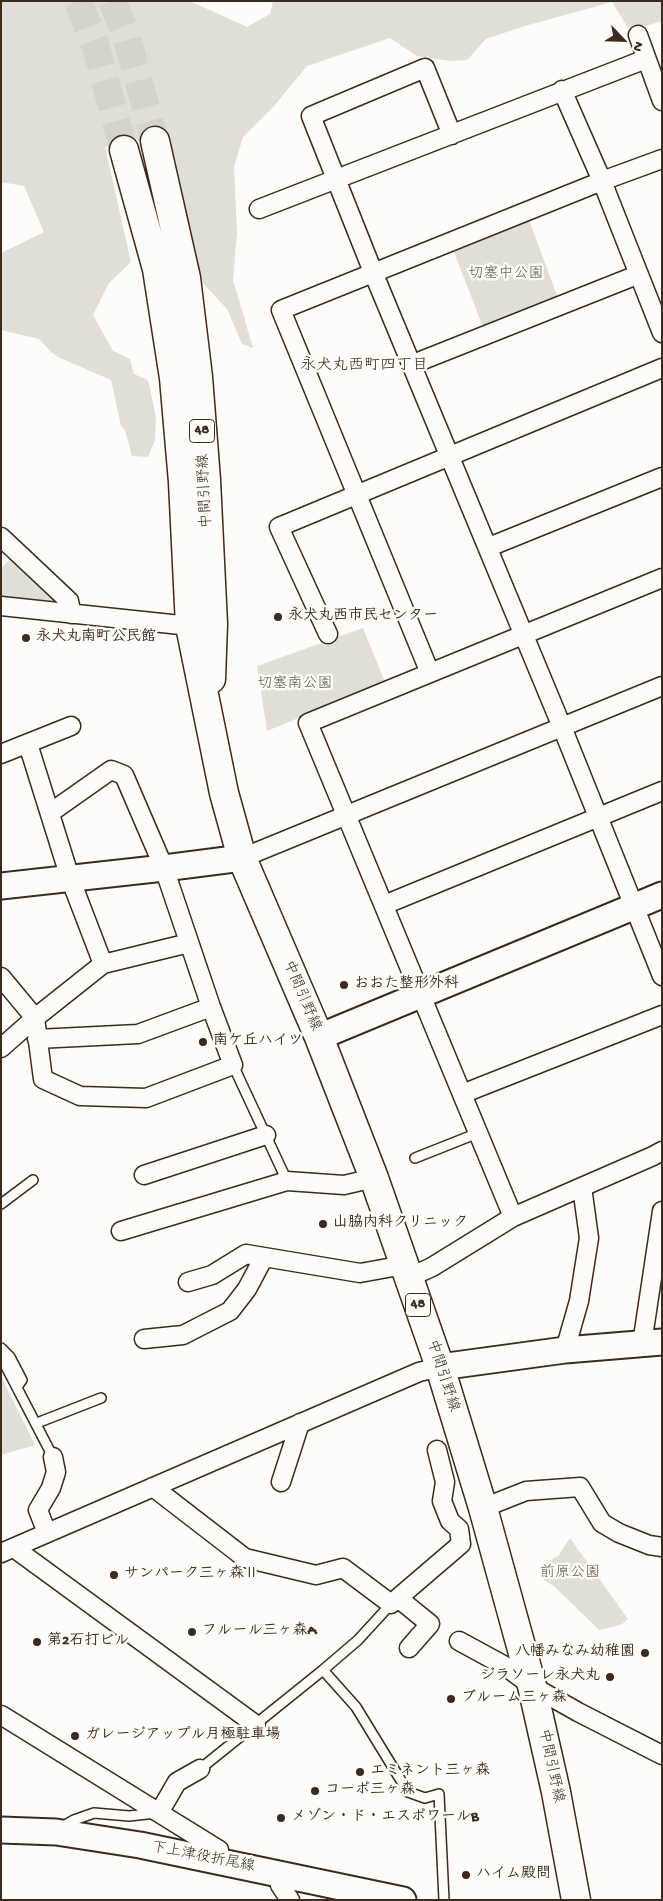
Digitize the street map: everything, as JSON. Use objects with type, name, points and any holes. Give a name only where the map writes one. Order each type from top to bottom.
[{"type":"main road","name":"中間引野線","points":[[155,140],[186,278],[198,377],[206,480],[213,624],[210,726]]},
{"type":"main road","name":"中間引野線","points":[[124,150],[157,269],[174,378],[183,482],[190,626],[224,793],[242,858],[319,1037],[374,1178],[440,1367],[483,1508],[532,1686],[556,1792],[576,1900]]},
{"type":"street","points":[[638,35],[653,66],[662,101]]},
{"type":"street","points":[[259,209],[452,135],[562,90],[653,66]]},
{"type":"street","points":[[452,135],[425,68],[311,116],[373,272],[489,547],[662,976]]},
{"type":"street","points":[[562,90],[602,181],[637,275],[662,333]]},
{"type":"street","points":[[430,673],[281,310],[602,181],[662,160]]},
{"type":"street","points":[[412,364],[637,275]]},
{"type":"street","points":[[328,634],[279,527],[662,368]]},
{"type":"street","points":[[489,547],[662,477]]},
{"type":"street","points":[[1,537],[69,601],[72,614]]},
{"type":"street","points":[[513,1217],[308,723],[372,699],[430,673],[662,578]]},
{"type":"street","points":[[1,606],[190,626]]},
{"type":"street","points":[[1,886],[242,858],[662,686]]},
{"type":"street","points":[[1,754],[71,726]]},
{"type":"street","points":[[28,744],[70,878],[103,964]]},
{"type":"street","points":[[1,977],[35,1018],[43,1079],[80,1096],[146,1098],[233,1065],[211,1007],[164,868],[124,775],[111,770],[50,813]]},
{"type":"street","points":[[384,905],[662,791]]},
{"type":"street","points":[[319,1037],[662,895]]},
{"type":"street","points":[[1,1048],[35,1018],[103,964],[189,943]]},
{"type":"street","points":[[37,1040],[138,1034],[211,1007]]},
{"type":"street","points":[[462,1094],[662,1015]]},
{"type":"street","points":[[144,1175],[266,1135]]},
{"type":"street","points":[[188,1282],[212,1275],[246,1254],[360,1273],[406,1271],[432,1267],[513,1217],[662,1151]]},
{"type":"street","points":[[121,1231],[288,1181],[344,1185],[374,1178]]},
{"type":"street","points":[[565,1350],[579,1301],[589,1238],[582,1187]]},
{"type":"street","points":[[7,1550],[419,1372],[440,1367],[565,1350],[652,1343],[662,1211]]},
{"type":"street","points":[[144,1339],[183,1335],[230,1310],[247,1289],[264,1257]]},
{"type":"street","points":[[281,1482],[300,1423]]},
{"type":"street","points":[[395,1601],[461,1544],[459,1529],[450,1521],[442,1500],[445,1482],[436,1450]]},
{"type":"street","points":[[48,1533],[38,1510],[51,1488],[56,1472],[53,1457]]},
{"type":"street","points":[[153,1487],[245,1558],[316,1575],[343,1568],[430,1624],[409,1648]]},
{"type":"street","points":[[483,1508],[526,1491],[580,1488],[602,1523],[619,1533],[650,1545],[662,1547]]},
{"type":"street","points":[[7,1550],[256,1725]]},
{"type":"street","points":[[459,1641],[505,1666],[532,1686],[578,1712],[662,1755]]},
{"type":"street","points":[[1,1715],[219,1850],[220,1861]]},
{"type":"street","points":[[159,1813],[177,1782],[200,1770]]},
{"type":"street","name":"下上津役折尾線","points":[[1,1830],[56,1832],[140,1845],[403,1900]]},
{"type":"street","points":[[279,1874],[280,1885],[290,1900]]},
{"type":"lane","points":[[233,1065],[288,1181]]},
{"type":"lane","points":[[416,1158],[478,1133]]},
{"type":"lane","points":[[1,1204],[34,1180]]},
{"type":"lane","points":[[1,1348],[10,1357],[22,1380],[18,1387]]},
{"type":"lane","points":[[1,1357],[53,1457]]},
{"type":"lane","points":[[37,1423],[102,1398]]},
{"type":"lane","points":[[200,1770],[358,1640],[395,1601]]},
{"type":"lane","points":[[323,1670],[356,1708],[408,1792],[425,1798],[439,1794],[444,1900]]},
{"type":"lane","points":[[56,1832],[74,1820],[94,1813],[129,1816],[159,1813]]},
{"type":"green space","points":[[1,1],[190,1],[247,27],[270,14],[273,1],[662,1],[662,21],[630,31],[612,2],[486,39],[467,60],[450,61],[417,56],[390,38],[307,66],[274,106],[243,137],[234,167],[237,232],[233,280],[253,348],[242,344],[227,309],[201,281],[170,135],[105,147],[131,262],[109,283],[93,315],[113,351],[130,359],[134,374],[148,380],[156,417],[155,440],[148,457],[132,456],[125,430],[121,426],[111,380],[58,357],[39,339],[1,330],[1,253],[44,232],[24,186],[1,182]]},
{"type":"green space","name":"切塞中公園","points":[[529,220],[559,301],[484,330],[453,249]]},
{"type":"green space","points":[[14,556],[56,595],[60,607],[1,600],[1,568]]},
{"type":"green space","name":"切塞南公園","points":[[363,628],[385,682],[267,731],[257,666]]},
{"type":"green space","points":[[1,1376],[35,1445],[1,1455]]},
{"type":"green space","name":"前原公園","points":[[570,1538],[628,1619],[621,1625],[599,1630],[555,1587],[544,1580],[540,1566],[558,1556]]},
{"type":"tunnel","points":[[78,1],[95,44],[124,150]]},
{"type":"tunnel","points":[[112,1],[126,35],[155,141]]},
{"type":"place","name":"永犬丸西市民センター","points":[[278,617]]},
{"type":"place","name":"永犬丸南町公民館","points":[[26,638]]},
{"type":"place","name":"おおた整形外科","points":[[344,985]]},
{"type":"place","name":"南ケ丘ハイツ","points":[[203,1042]]},
{"type":"place","name":"山脇内科クリニック","points":[[323,1224]]},
{"type":"place","name":"サンパーク三ヶ森Ⅱ","points":[[114,1575]]},
{"type":"place","name":"フルール三ヶ森A","points":[[192,1632]]},
{"type":"place","name":"第2石打ビル","points":[[37,1642]]},
{"type":"place","name":"八幡みなみ幼稚園","points":[[645,1653]]},
{"type":"place","name":"ジラソーレ永犬丸","points":[[610,1677]]},
{"type":"place","name":"ブルーム三ヶ森","points":[[451,1699]]},
{"type":"place","name":"ガレージアップル月極駐車場","points":[[75,1736]]},
{"type":"place","name":"エミネント三ヶ森","points":[[360,1772]]},
{"type":"place","name":"コーポ三ヶ森","points":[[315,1791]]},
{"type":"place","name":"メゾン・ド・エスポワールB","points":[[281,1818]]},
{"type":"place","name":"ハイム殿問","points":[[466,1875]]},
{"type":"district","name":"永犬丸西町四丁目","points":[[364,367]]}]
